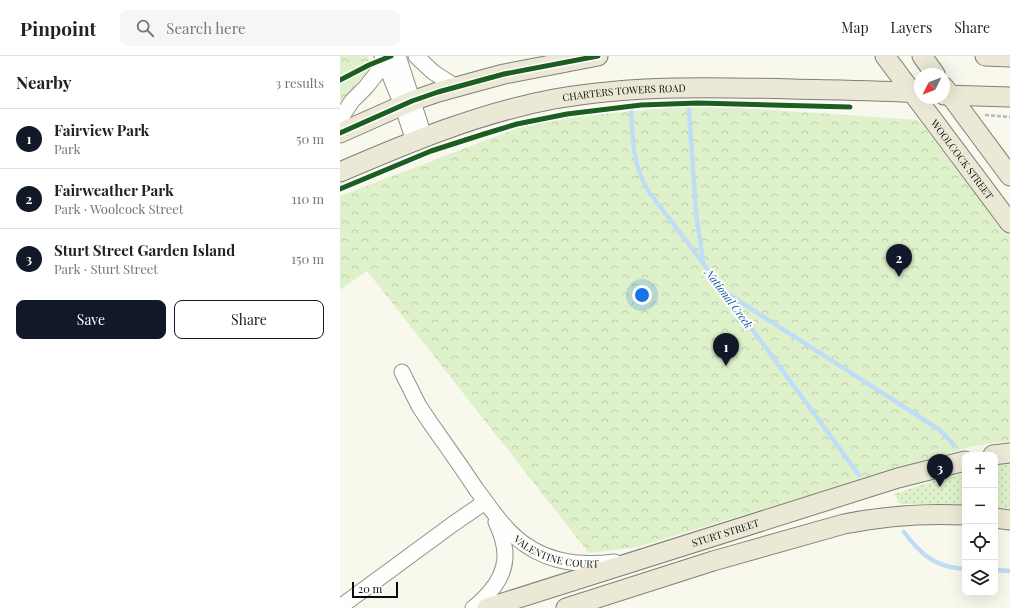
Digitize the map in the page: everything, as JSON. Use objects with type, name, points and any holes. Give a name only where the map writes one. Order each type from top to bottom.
[{"type":"main road","points":[[340,133],[407,103],[456,87],[504,74],[569,60],[598,56]]},
{"type":"main road","name":"WOOLCOCK STREET","points":[[885,56],[914,91]]},
{"type":"main road","points":[[922,56],[931,68]]},
{"type":"main road","points":[[985,56],[1010,57]]},
{"type":"main road","name":"CHARTERS TOWERS ROAD","points":[[340,172],[419,138],[458,124],[524,106],[553,100],[615,92],[698,87],[914,93]]},
{"type":"main road","points":[[950,92],[1010,97]]},
{"type":"main road","points":[[950,97],[1010,176]]},
{"type":"main road","name":"WOOLCOCK STREET","points":[[924,104],[1010,223]]},
{"type":"main road","points":[[998,454],[1010,452]]},
{"type":"main road","name":"STURT STREET","points":[[487,608],[898,478],[962,462]]},
{"type":"main road","points":[[566,608],[713,561],[844,524],[866,519],[920,515],[962,515]]},
{"type":"main road","points":[[998,518],[1010,520]]},
{"type":"street","points":[[416,56],[433,72],[456,87]]},
{"type":"street","points":[[340,119],[352,101],[366,87],[388,58],[407,103],[419,138]]},
{"type":"street","name":"VALENTINE COURT","points":[[402,372],[418,406],[428,421],[485,502],[505,527],[517,538],[533,550],[562,562],[599,564],[646,558]]},
{"type":"street","points":[[340,607],[485,502]]},
{"type":"street","name":"VALENTINE COURT","points":[[473,608],[498,582],[505,565],[506,554],[502,536],[485,502]]},
{"type":"path","points":[[985,115],[1010,117]]},
{"type":"green space","points":[[340,56],[368,56],[369,65],[367,72],[340,102]]},
{"type":"green space","points":[[698,105],[918,120],[1010,236],[1010,441],[973,446],[637,547],[589,553],[367,271],[340,290],[340,196],[539,120]]},
{"type":"green space","points":[[1010,462],[1010,509],[998,507],[998,465]]},
{"type":"green space","points":[[962,474],[962,504],[900,504],[894,494],[936,480]]},
{"type":"waterway","name":"National Creek","points":[[631,110],[636,162],[643,182],[649,192],[725,292],[859,475]]},
{"type":"waterway","points":[[689,110],[696,213],[703,261]]},
{"type":"waterway","points":[[728,294],[940,430],[954,445]]},
{"type":"waterway","name":"National Creek","points":[[904,532],[916,547],[930,558],[945,566],[962,569]]},
{"type":"waterway","name":"National Creek","points":[[998,570],[1010,571]]},
{"type":"cycle path","points":[[340,80],[369,65],[391,56]]},
{"type":"cycle path","points":[[340,133],[412,101],[438,92],[504,74],[598,56]]},
{"type":"cycle path","points":[[340,189],[431,151],[517,124],[567,114],[641,105],[698,103],[850,107]]},
{"type":"place","name":"Fairweather Park","points":[[899,277]]},
{"type":"place","name":"Fairview Park","points":[[726,366]]},
{"type":"place","name":"Sturt Street Garden Island","points":[[940,487]]}]
